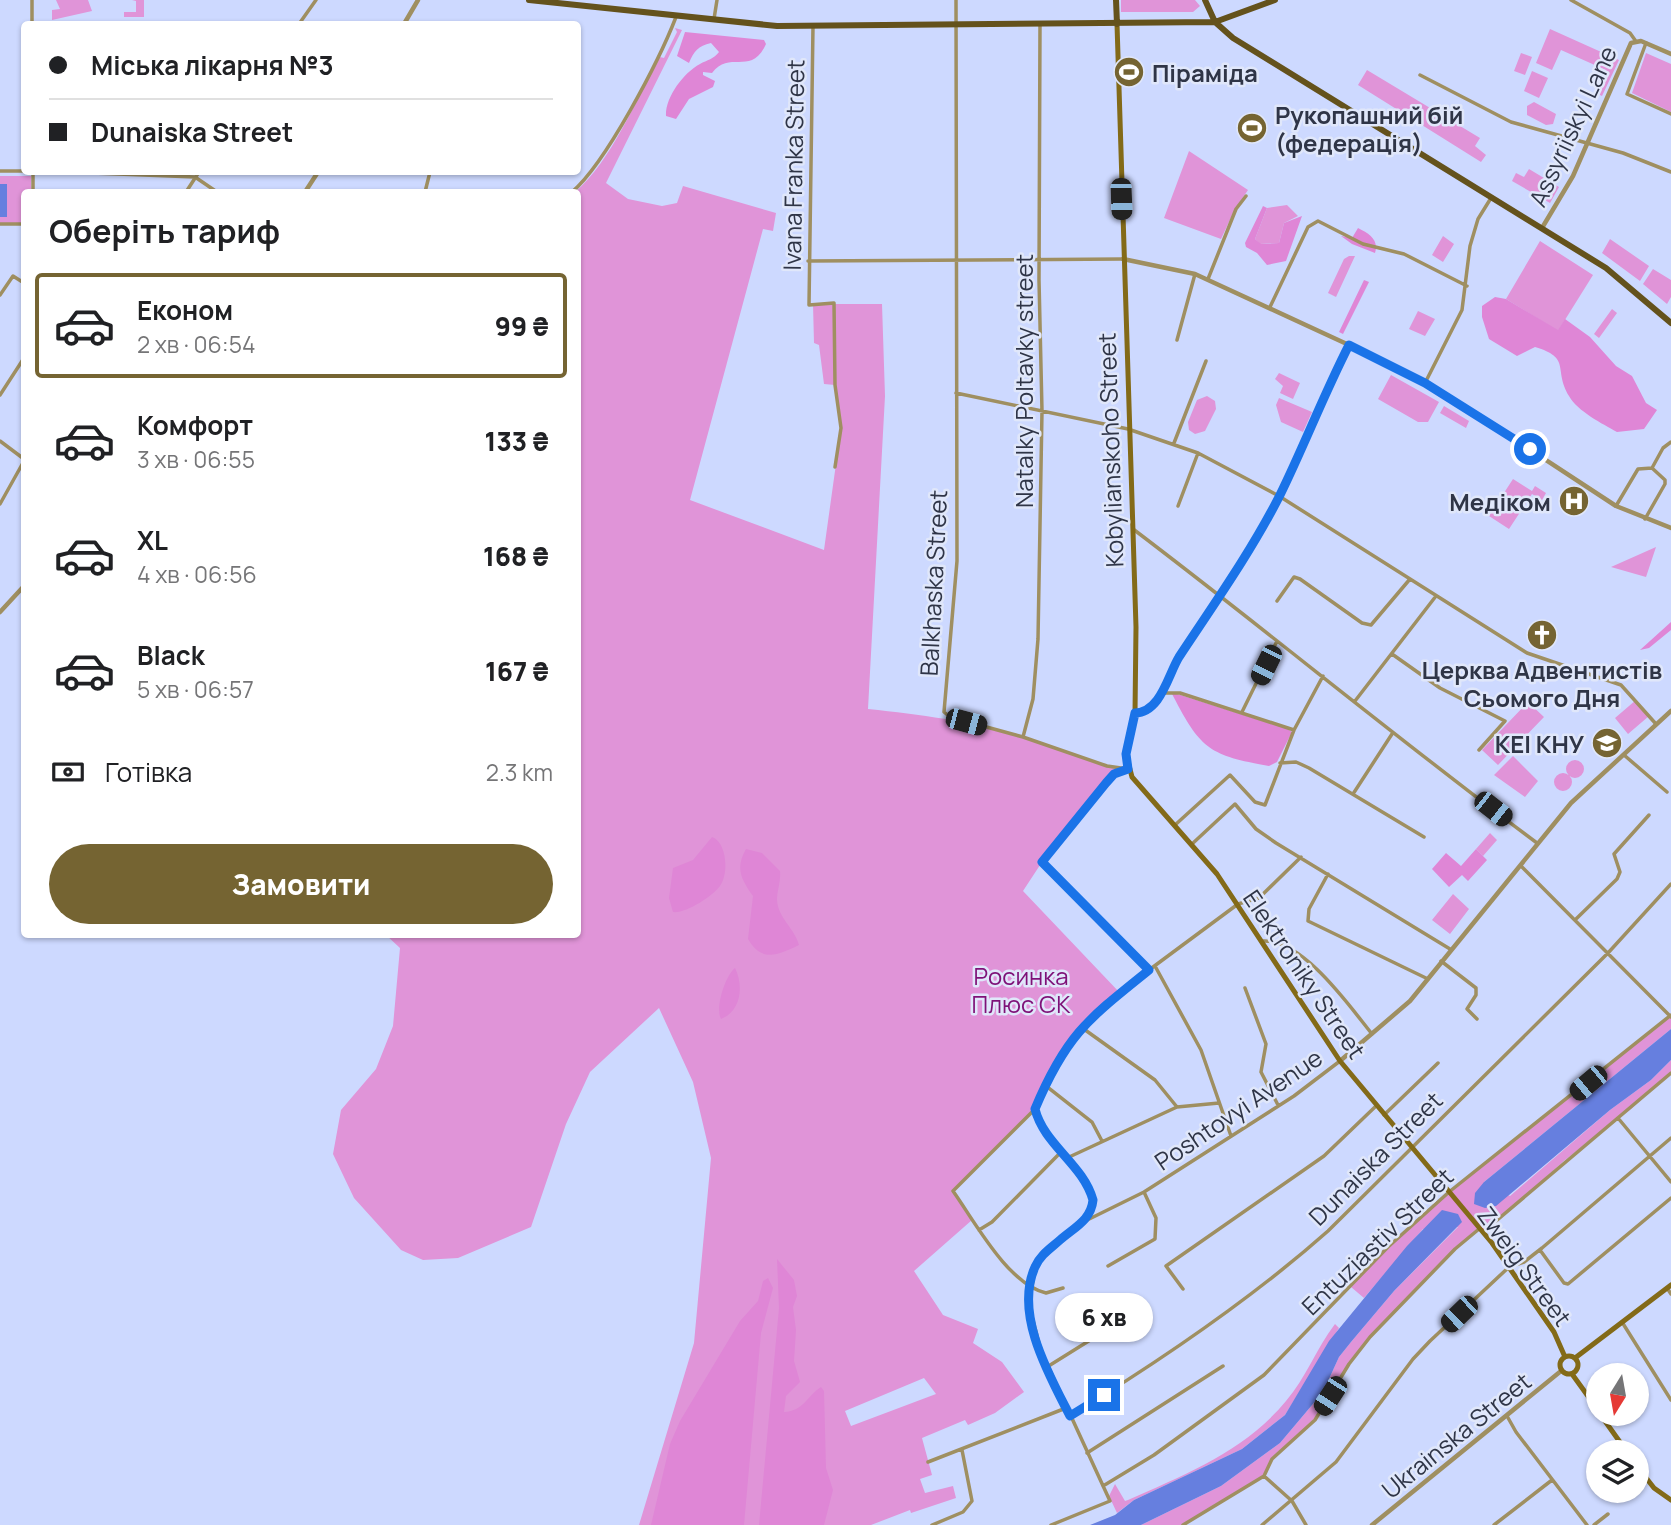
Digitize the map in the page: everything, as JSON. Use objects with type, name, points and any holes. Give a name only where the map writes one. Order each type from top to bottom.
[{"type":"main road","points":[[529,0],[714,21],[813,26],[1215,22],[1275,0]]},
{"type":"main road","name":"Kobylianskoho Street","points":[[1116,0],[1136,627],[1135,713],[1126,754],[1128,769]]},
{"type":"main road","points":[[1205,0],[1215,22],[1242,43],[1616,276],[1671,323]]},
{"type":"main road","name":"Elektroniky Street","points":[[1128,769],[1238,904],[1340,1061],[1453,1198]]},
{"type":"main road","name":"Zweig Street","points":[[1453,1198],[1509,1267],[1555,1332],[1565,1357]]},
{"type":"main road","points":[[1586,1394],[1572,1374],[1561,1371],[1559,1363],[1565,1357],[1576,1359],[1621,1322],[1670,1289]]},
{"type":"main road","points":[[1572,1374],[1578,1367],[1576,1359]]},
{"type":"main road","points":[[1649,1482],[1671,1500]]},
{"type":"street","points":[[32,0],[32,21]]},
{"type":"street","points":[[301,21],[316,0]]},
{"type":"street","points":[[406,21],[418,0]]},
{"type":"street","points":[[714,21],[717,0]]},
{"type":"street","name":"Balkhaska Street","points":[[956,0],[957,561],[944,712],[950,717],[1023,737],[1107,766],[1128,769]]},
{"type":"street","points":[[1571,0],[1630,33],[1635,40],[1671,54]]},
{"type":"street","points":[[575,189],[587,179],[607,147],[676,17]]},
{"type":"street","name":"Natalky Poltavky street","points":[[1023,737],[1033,699],[1037,651],[1042,411],[1040,24]]},
{"type":"street","name":"Ivana Franka Street","points":[[813,26],[809,305],[834,303],[835,385],[841,428],[835,467]]},
{"type":"street","name":"Assyriiskyi Lane","points":[[1542,229],[1573,176],[1629,46],[1635,40]]},
{"type":"street","points":[[1646,43],[1627,94],[1671,114]]},
{"type":"street","points":[[1420,75],[1511,122],[1587,142],[1671,172]]},
{"type":"street","points":[[0,171],[21,171]]},
{"type":"street","points":[[143,175],[195,177],[213,189]]},
{"type":"street","points":[[188,189],[195,177]]},
{"type":"street","points":[[1208,279],[1232,219],[1246,196]]},
{"type":"street","points":[[1425,383],[1462,310],[1470,246],[1478,219],[1491,198]]},
{"type":"street","points":[[1270,307],[1311,223],[1318,221],[1363,244],[1404,254],[1467,286]]},
{"type":"street","points":[[0,224],[21,224]]},
{"type":"street","points":[[808,261],[1123,259],[1195,274],[1270,307],[1425,383],[1616,506],[1644,520],[1671,528]]},
{"type":"street","points":[[1177,340],[1195,274]]},
{"type":"street","points":[[0,295],[13,276],[21,282]]},
{"type":"street","points":[[1135,713],[1150,708],[1177,660],[1222,596],[1279,496],[1349,345]]},
{"type":"street","points":[[1174,443],[1206,361]]},
{"type":"street","points":[[0,395],[21,363]]},
{"type":"street","points":[[956,393],[1128,429],[1198,453],[1279,496],[1527,653],[1621,685],[1656,724]]},
{"type":"street","points":[[0,441],[21,458]]},
{"type":"street","points":[[1652,468],[1664,448],[1671,442]]},
{"type":"street","points":[[1178,506],[1198,453]]},
{"type":"street","points":[[0,504],[21,466]]},
{"type":"street","points":[[1616,506],[1638,469],[1652,468]]},
{"type":"street","points":[[1644,520],[1665,484],[1652,468]]},
{"type":"street","points":[[1131,528],[1222,596],[1355,701],[1392,734],[1537,843]]},
{"type":"street","points":[[1277,601],[1289,581],[1300,579],[1362,623],[1371,625],[1410,579]]},
{"type":"street","points":[[0,612],[21,589]]},
{"type":"street","points":[[1355,701],[1436,596]]},
{"type":"street","points":[[1242,712],[1277,641]]},
{"type":"street","points":[[1392,654],[1440,688],[1505,721],[1479,750]]},
{"type":"street","points":[[1174,826],[1230,775],[1255,802],[1265,805],[1294,730],[1323,676]]},
{"type":"street","points":[[1160,694],[1180,693],[1294,730]]},
{"type":"street","name":"Poshtovyi Avenue","points":[[1051,1525],[1110,1501],[1047,1367],[1031,1316],[1030,1286],[1040,1259],[1075,1226],[1143,1192],[1278,1105],[1340,1061],[1410,1001],[1571,803],[1671,711]]},
{"type":"street","points":[[1353,794],[1392,734]]},
{"type":"street","points":[[1622,754],[1667,792]]},
{"type":"street","points":[[1280,763],[1296,762],[1424,837]]},
{"type":"street","points":[[1128,769],[1114,774],[1042,862],[1149,970]]},
{"type":"street","points":[[1191,845],[1235,804],[1260,832],[1450,949]]},
{"type":"street","points":[[1576,919],[1617,879],[1620,872],[1614,854],[1649,815]]},
{"type":"street","points":[[1063,1288],[1046,1293],[1030,1286],[1015,1274],[978,1230],[953,1191],[1035,1109],[1064,1049],[1080,1027],[1149,970],[1238,904],[1259,898],[1301,857]]},
{"type":"street","points":[[1519,864],[1671,1016]]},
{"type":"street","points":[[1329,873],[1308,909],[1307,921],[1428,979]]},
{"type":"street","name":"Dunaiska Street","points":[[1070,1416],[1151,1364],[1286,1268],[1412,1148],[1608,953],[1671,884]]},
{"type":"street","points":[[1264,941],[1286,947],[1318,972],[1342,995],[1372,1034]]},
{"type":"street","points":[[1441,961],[1476,988],[1476,995],[1467,1009],[1477,1019]]},
{"type":"street","points":[[1155,966],[1201,1050],[1231,1136]]},
{"type":"street","points":[[1245,988],[1266,1044],[1261,1072],[1278,1105]]},
{"type":"street","name":"Entuziastiv Street","points":[[1103,1486],[1114,1482],[1176,1441],[1264,1375],[1388,1247],[1448,1192],[1671,1016]]},
{"type":"street","points":[[1080,1027],[1154,1080],[1177,1107]]},
{"type":"street","points":[[1384,1115],[1438,1063]]},
{"type":"street","points":[[1183,1525],[1264,1476],[1272,1459],[1315,1420],[1349,1364],[1370,1337],[1455,1249],[1481,1231],[1671,1073]]},
{"type":"street","points":[[1045,1085],[1091,1122],[1102,1141]]},
{"type":"street","points":[[1067,1158],[1177,1107],[1219,1103]]},
{"type":"street","points":[[1183,1289],[1166,1266],[1324,1156],[1377,1106]]},
{"type":"street","points":[[1035,1109],[1044,1130],[1092,1194],[1093,1205],[1087,1220]]},
{"type":"street","points":[[1618,1118],[1671,1182]]},
{"type":"street","points":[[1262,1525],[1350,1447],[1413,1359],[1509,1267],[1524,1262],[1671,1138]]},
{"type":"street","points":[[978,1230],[992,1222],[1061,1152]]},
{"type":"street","points":[[1108,1266],[1155,1239],[1156,1218],[1143,1192]]},
{"type":"street","points":[[1539,1250],[1564,1283],[1568,1284],[1671,1198]]},
{"type":"street","points":[[1047,1367],[1140,1309]]},
{"type":"street","points":[[1621,1322],[1671,1401]]},
{"type":"street","points":[[1087,1453],[1223,1366]]},
{"type":"street","name":"Ukrainska Street","points":[[1372,1525],[1561,1371]]},
{"type":"street","points":[[928,1462],[1066,1408]]},
{"type":"street","points":[[1507,1416],[1516,1432],[1587,1525]]},
{"type":"street","points":[[932,1525],[963,1512],[972,1501],[962,1450]]},
{"type":"street","points":[[1264,1476],[1292,1501],[1306,1525]]},
{"type":"street","points":[[1494,1525],[1552,1480]]},
{"type":"street","points":[[1594,1525],[1608,1514]]},
{"type":"green space","points":[[56,0],[88,0],[92,11],[52,20],[52,10],[60,9]]},
{"type":"green space","points":[[132,0],[144,0],[144,17],[124,17],[124,12],[136,12],[136,1]]},
{"type":"green space","points":[[1121,0],[1195,0],[1200,6],[1193,12],[1121,12]]},
{"type":"green space","name":"Росинка Плюс СК","points":[[675,28],[682,30],[606,183],[628,199],[662,206],[677,203],[683,186],[776,213],[773,231],[763,229],[690,500],[824,550],[841,428],[835,385],[824,384],[819,345],[814,343],[813,304],[882,304],[885,396],[868,709],[928,716],[984,727],[1023,737],[1088,760],[1128,769],[1114,774],[1042,862],[1023,891],[1120,993],[1090,1018],[1064,1049],[1035,1109],[953,1191],[972,1220],[914,1271],[943,1315],[978,1329],[973,1343],[1002,1362],[1024,1392],[995,1413],[968,1425],[965,1420],[922,1438],[932,1475],[920,1479],[925,1493],[953,1486],[956,1498],[911,1513],[910,1510],[871,1525],[639,1525],[694,1343],[711,1158],[693,1082],[659,1008],[590,1072],[566,1124],[531,1227],[458,1258],[423,1260],[401,1250],[354,1198],[333,1154],[341,1110],[376,1069],[393,1026],[400,948],[389,938],[581,938],[581,189],[578,189],[600,164],[660,57],[664,58],[677,32]],"holes":[[[924,1378],[936,1394],[851,1426],[845,1411]]]},
{"type":"green space","points":[[1550,29],[1619,60],[1602,96],[1596,93],[1606,70],[1561,50],[1552,70],[1536,63]]},
{"type":"green space","points":[[1521,53],[1532,57],[1525,75],[1514,71]]},
{"type":"green space","points":[[1646,53],[1671,64],[1671,112],[1632,93]]},
{"type":"green space","points":[[1367,70],[1480,138],[1475,146],[1486,155],[1481,162],[1358,85]]},
{"type":"green space","points":[[1532,71],[1548,78],[1539,98],[1524,91]]},
{"type":"green space","points":[[1534,102],[1556,114],[1553,124],[1546,125],[1527,115],[1527,106]]},
{"type":"green space","points":[[1189,151],[1248,190],[1235,209],[1221,239],[1164,218]]},
{"type":"green space","points":[[1529,169],[1559,187],[1550,203],[1512,181],[1516,173],[1524,177]]},
{"type":"green space","points":[[0,176],[31,176],[31,189],[21,189],[21,223],[0,223]]},
{"type":"green space","points":[[1287,205],[1298,216],[1284,223],[1279,243],[1260,244],[1255,239],[1267,208]]},
{"type":"green space","points":[[1443,236],[1454,244],[1443,262],[1432,255]]},
{"type":"green space","points":[[1610,239],[1649,266],[1640,281],[1602,253]]},
{"type":"green space","points":[[1540,241],[1593,275],[1558,331],[1506,299]]},
{"type":"green space","points":[[1355,256],[1336,297],[1328,293],[1344,259]]},
{"type":"green space","points":[[1653,269],[1671,280],[1671,297],[1667,304],[1643,284]]},
{"type":"green space","points":[[1612,309],[1617,313],[1599,338],[1594,334]]},
{"type":"green space","points":[[1418,311],[1435,319],[1425,336],[1409,329]]},
{"type":"green space","points":[[1279,373],[1300,383],[1293,399],[1280,393],[1283,386],[1275,379]]},
{"type":"green space","points":[[1391,375],[1439,402],[1428,422],[1418,422],[1378,399]]},
{"type":"green space","points":[[1207,396],[1215,401],[1216,409],[1205,431],[1195,434],[1189,430],[1188,422],[1197,400]]},
{"type":"green space","points":[[1279,398],[1312,412],[1303,432],[1281,422],[1276,405]]},
{"type":"green space","points":[[1444,406],[1469,421],[1466,428],[1440,413]]},
{"type":"green space","points":[[1513,479],[1532,491],[1535,486],[1546,493],[1542,500],[1532,494],[1509,529],[1489,516]]},
{"type":"green space","points":[[1656,547],[1646,577],[1611,567]]},
{"type":"green space","points":[[1636,700],[1649,716],[1628,734],[1615,718]]},
{"type":"green space","points":[[1528,702],[1544,717],[1498,765],[1482,750]]},
{"type":"green space","points":[[1513,756],[1538,781],[1525,797],[1494,775]]},
{"type":"green space","points":[[1575,760],[1581,763],[1584,769],[1581,775],[1575,778],[1569,775],[1566,769],[1569,763]]},
{"type":"green space","points":[[1563,773],[1569,776],[1572,782],[1569,788],[1563,791],[1557,788],[1554,782],[1557,776]]},
{"type":"green space","points":[[1490,833],[1497,840],[1483,856],[1476,849]]},
{"type":"green space","points":[[1453,894],[1469,909],[1450,934],[1432,920]]},
{"type":"green space","points":[[1671,1015],[1671,1029],[1484,1182],[1510,1196],[1610,1110],[1651,1080],[1671,1060],[1671,1073],[1631,1109],[1565,1160],[1488,1229],[1479,1229],[1455,1249],[1400,1304],[1349,1364],[1315,1420],[1272,1459],[1264,1476],[1183,1525],[1141,1525],[1221,1486],[1280,1443],[1323,1392],[1339,1357],[1351,1342],[1394,1291],[1458,1227],[1423,1229],[1364,1298],[1351,1287],[1388,1249],[1466,1179]]},
{"type":"green space","points":[[1335,1324],[1339,1328],[1285,1415],[1242,1449],[1134,1500],[1117,1513],[1109,1496],[1115,1484],[1125,1501],[1128,1500],[1213,1460],[1270,1419],[1293,1392]]},
{"type":"shaded area","points":[[685,32],[764,40],[766,44],[754,59],[726,63],[712,73],[703,72],[703,75],[715,81],[713,87],[689,99],[676,119],[666,116],[666,109],[676,87],[687,73],[719,52],[711,43],[697,50],[689,63],[677,56]]},
{"type":"shaded area","points":[[1263,206],[1267,208],[1255,239],[1261,244],[1279,243],[1284,223],[1302,216],[1286,261],[1267,265],[1257,253],[1246,247],[1245,243]]},
{"type":"shaded area","points":[[1358,228],[1372,238],[1376,244],[1375,253],[1352,244],[1341,236],[1352,238]]},
{"type":"shaded area","points":[[1364,280],[1369,282],[1343,334],[1339,332]]},
{"type":"shaded area","points":[[1495,297],[1506,299],[1558,330],[1565,319],[1590,337],[1616,366],[1632,376],[1646,403],[1657,410],[1644,429],[1617,432],[1584,412],[1573,402],[1564,387],[1558,360],[1546,351],[1535,347],[1517,356],[1489,339],[1482,317],[1482,306]]},
{"type":"shaded area","points":[[1671,622],[1671,630],[1649,648],[1640,650]]},
{"type":"shaded area","points":[[1171,692],[1292,732],[1277,762],[1269,766],[1232,758],[1218,753],[1198,737]]},
{"type":"shaded area","points":[[712,837],[721,845],[725,859],[723,881],[698,904],[673,912],[669,898],[673,868],[693,860]]},
{"type":"shaded area","points":[[746,849],[762,853],[780,871],[778,906],[799,945],[784,952],[765,954],[753,947],[748,939],[753,896],[740,868]]},
{"type":"shaded area","points":[[1476,849],[1487,860],[1468,881],[1462,875],[1449,887],[1432,869],[1446,853],[1461,866]]},
{"type":"shaded area","points":[[735,968],[739,997],[733,1010],[721,1019],[719,1008],[722,992]]},
{"type":"shaded area","points":[[777,1259],[794,1280],[797,1296],[793,1307],[796,1330],[794,1361],[800,1382],[786,1396],[784,1412],[801,1406],[821,1387],[824,1391],[826,1468],[833,1490],[824,1525],[759,1525],[779,1308]]},
{"type":"shaded area","points":[[768,1278],[773,1288],[761,1333],[744,1525],[651,1525],[670,1444],[680,1421],[740,1321],[758,1301],[763,1281]]},
{"type":"water","points":[[0,184],[7,184],[7,217],[0,217]]},
{"type":"water","points":[[1671,1029],[1671,1060],[1651,1080],[1610,1110],[1496,1206],[1485,1208],[1474,1204],[1475,1193],[1484,1182]]},
{"type":"water","points":[[1442,1210],[1458,1214],[1462,1222],[1394,1291],[1351,1342],[1339,1357],[1323,1392],[1280,1443],[1221,1486],[1141,1525],[1090,1525],[1115,1515],[1134,1500],[1242,1449],[1285,1415],[1329,1341],[1407,1246]]},
{"type":"place","name":"Піраміда","points":[[1129,72]]},
{"type":"place","name":"Рукопашний бій (федерація)","points":[[1252,128]]},
{"type":"place","name":"Медіком","points":[[1574,501]]},
{"type":"place","name":"Церква Адвентистів Сьомого Дня","points":[[1542,635]]},
{"type":"place","name":"КЕІ КНУ","points":[[1607,743]]},
{"type":"route","points":[[1104,1395],[1070,1416],[1041,1352],[1031,1316],[1028,1294],[1035,1268],[1040,1259],[1075,1226],[1087,1220],[1093,1200],[1092,1194],[1067,1158],[1044,1130],[1035,1109],[1058,1058],[1073,1036],[1090,1018],[1149,970],[1042,862],[1114,774],[1128,769],[1126,754],[1135,713],[1145,711],[1155,702],[1177,660],[1222,596],[1250,548],[1279,496],[1349,345],[1450,397],[1530,449]]}]
